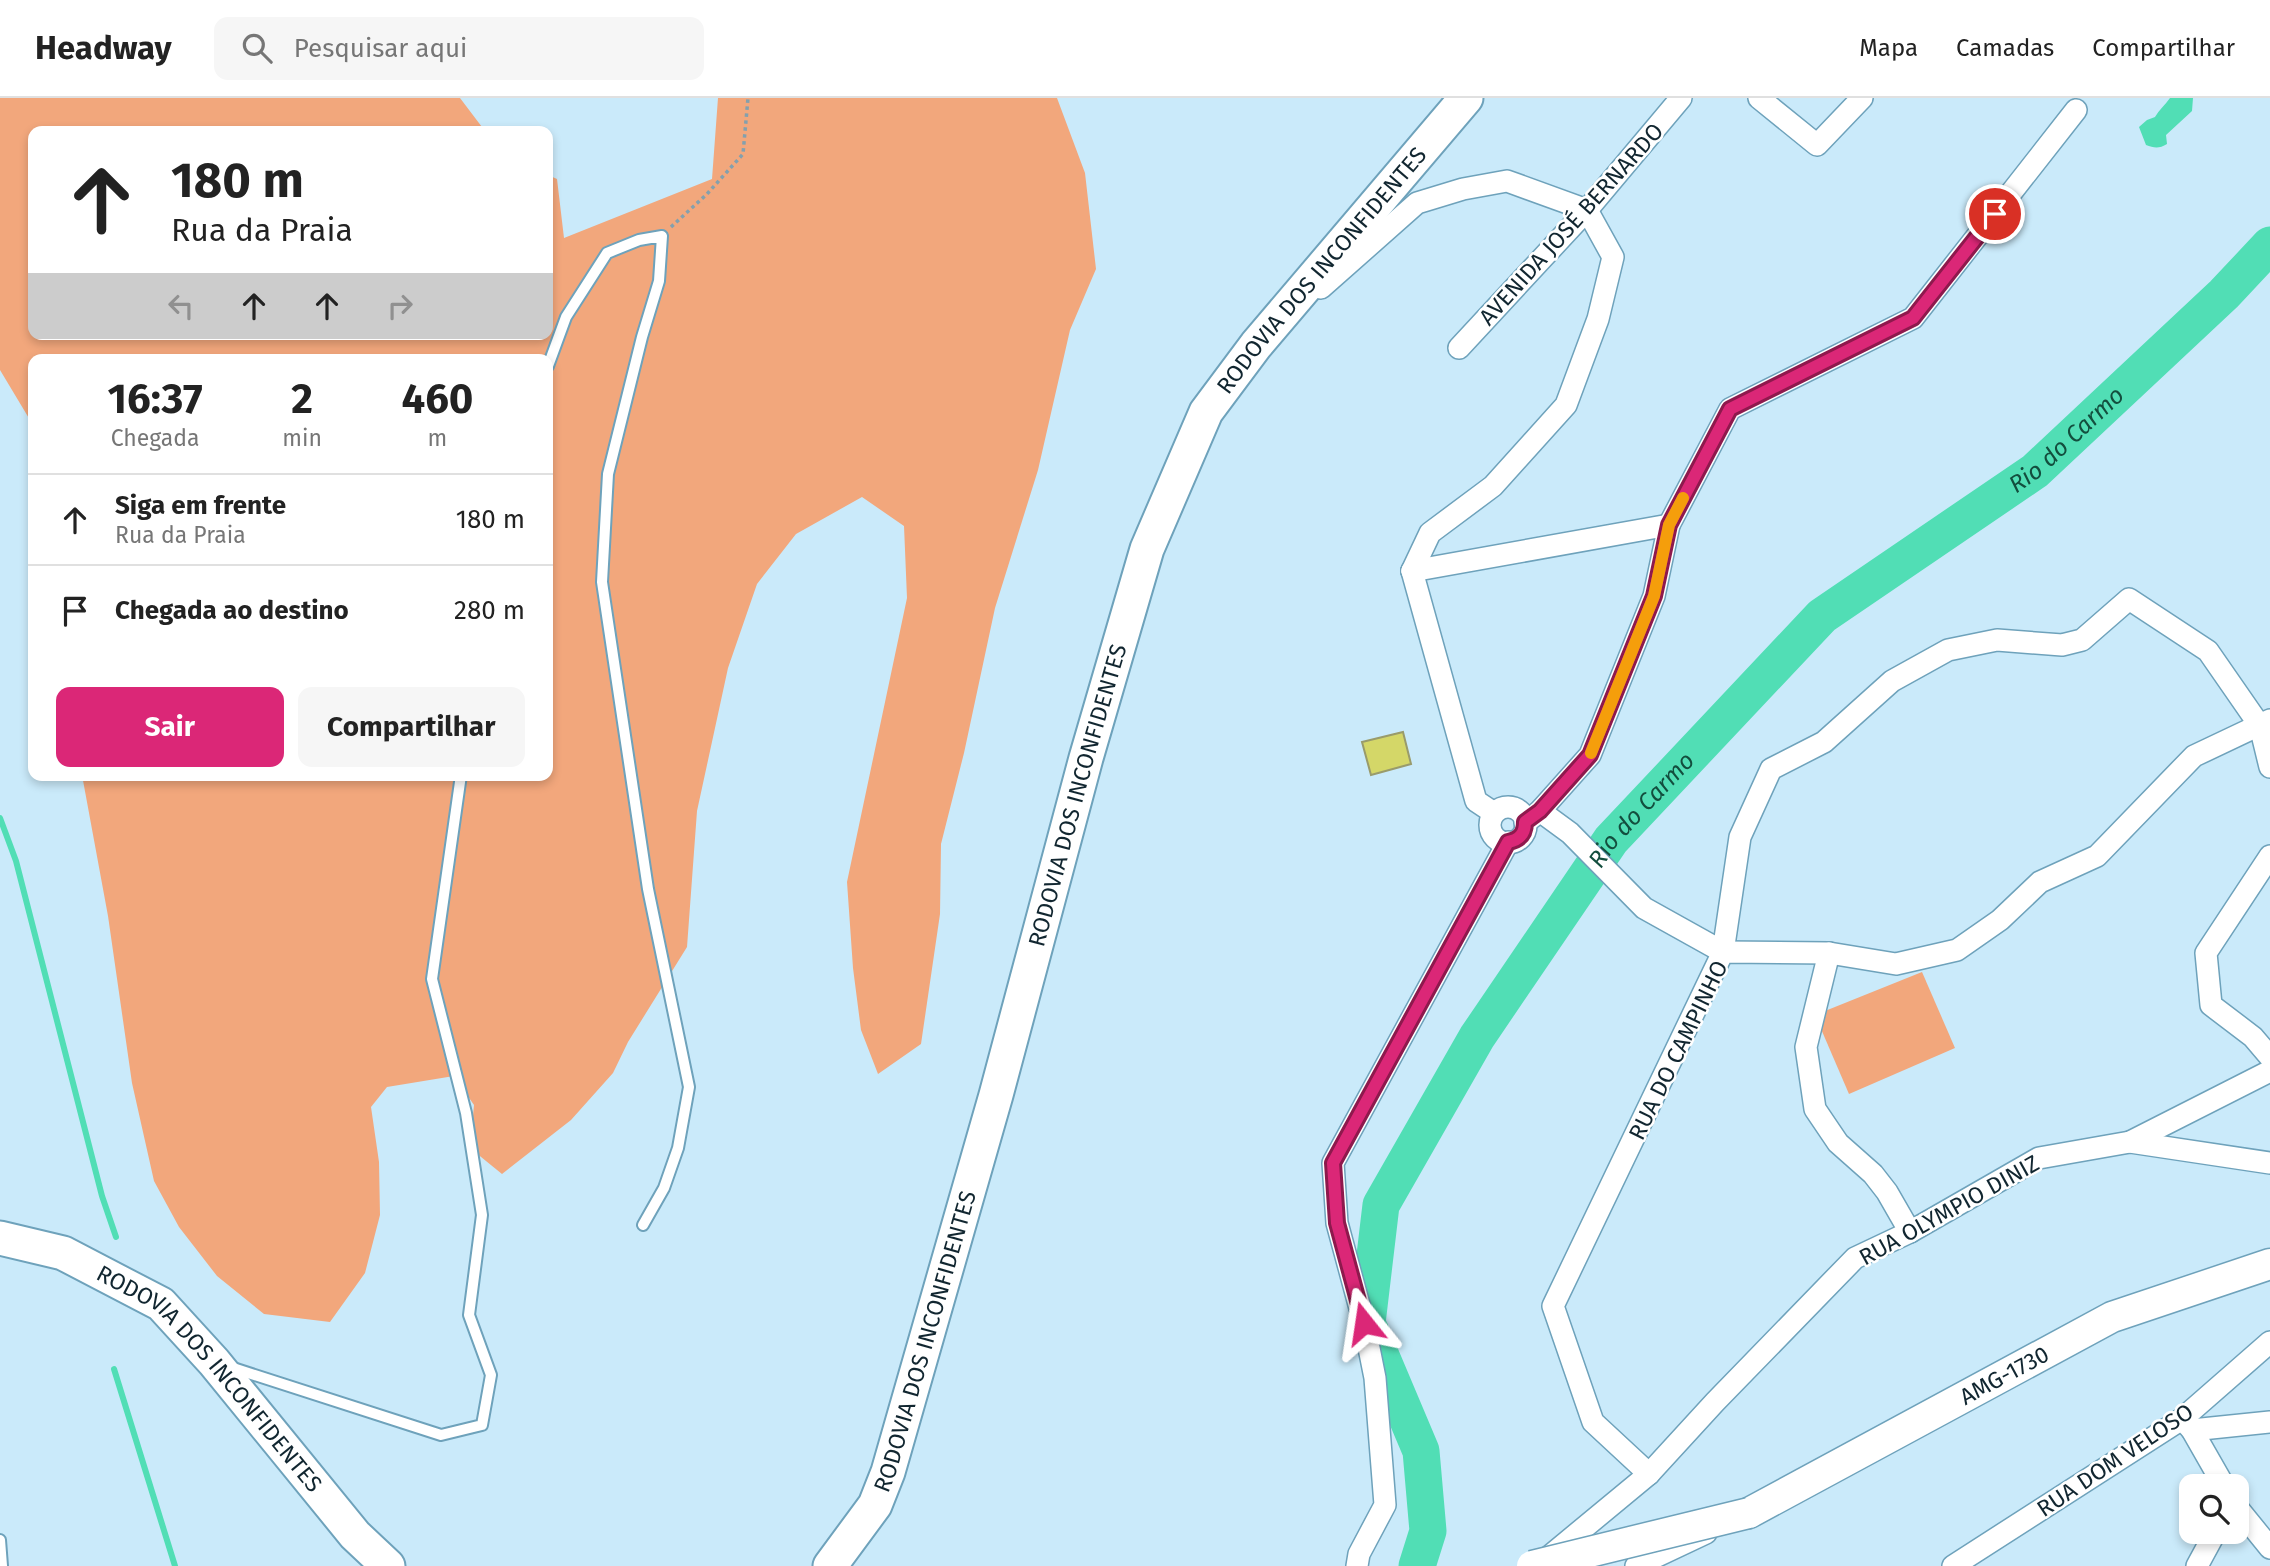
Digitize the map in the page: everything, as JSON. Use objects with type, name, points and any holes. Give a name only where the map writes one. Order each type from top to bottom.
[{"type":"main road","name":"RODOVIA DOS INCONFIDENTES","points":[[830,1566],[875,1505],[888,1472],[996,1095],[1086,758],[1147,549],[1206,412],[1256,345],[1466,98]]},
{"type":"main road","name":"RODOVIA DOS INCONFIDENTES","points":[[0,1238],[63,1253],[161,1304],[214,1362],[355,1535],[388,1566]]},
{"type":"main road","name":"AMG-1730","points":[[1532,1566],[1749,1513],[2112,1317],[2270,1264]]},
{"type":"street","name":"AVENIDA JOSÉ BERNARDO","points":[[1459,348],[1587,210],[1681,98]]},
{"type":"street","points":[[1759,98],[1817,145],[1862,98]]},
{"type":"street","points":[[2076,110],[1913,318],[1730,409],[1669,525],[1654,596],[1590,755],[1533,817],[1519,838],[1508,842],[1497,839],[1490,830],[1494,813],[1504,807],[1510,807],[1520,812],[1533,817],[1570,833],[1644,908],[1723,952],[1741,837],[1771,769],[1824,741],[1892,681],[1948,650],[1997,640],[2062,645],[2082,640],[2129,600],[2208,651],[2265,723],[2270,767]]},
{"type":"street","points":[[1256,345],[1417,203],[1463,189],[1507,181],[1587,210],[1613,257],[1598,319],[1566,405],[1493,486],[1430,533],[1412,571],[1476,801],[1494,813]]},
{"type":"street","points":[[1412,571],[1669,525]]},
{"type":"street","name":"RUA DO CAMPINHO","points":[[1649,1474],[1593,1422],[1553,1306],[1723,952],[1829,953],[1896,964],[1957,950],[2000,920],[2040,882],[2097,856],[2194,756],[2265,723]]},
{"type":"street","points":[[1357,1566],[1359,1554],[1385,1505],[1375,1378],[1364,1323],[1337,1223],[1333,1163],[1508,842]]},
{"type":"street","points":[[2270,856],[2206,953],[2211,1005],[2253,1037],[2270,1057]]},
{"type":"street","points":[[1829,953],[1806,1047],[1815,1109],[1838,1143],[1873,1174],[1887,1192],[1910,1232]]},
{"type":"street","points":[[2130,1142],[2270,1070]]},
{"type":"street","name":"RUA OLYMPIO DINIZ","points":[[1538,1566],[1649,1474],[1855,1258],[1910,1232],[2039,1158],[2130,1142],[2270,1163]]},
{"type":"street","name":"RUA DOM VELOSO","points":[[1952,1566],[2187,1425],[2270,1342]]},
{"type":"street","points":[[2217,1474],[2187,1425],[2270,1422]]},
{"type":"street","points":[[1636,1566],[1749,1513]]},
{"type":"street","points":[[2249,1522],[2270,1548]]},
{"type":"street","points":[[2197,1566],[2209,1544]]},
{"type":"lane","points":[[552,354],[566,317],[607,253],[639,240],[662,236],[659,281],[642,337],[608,474],[602,582],[648,889],[689,1087],[678,1148],[664,1188],[643,1226]]},
{"type":"lane","points":[[214,1362],[441,1435],[482,1424],[491,1375],[469,1315],[482,1215],[466,1113],[432,979],[460,781]]},
{"type":"lane","points":[[0,1540],[2,1566]]},
{"type":"path","points":[[662,236],[708,194],[743,154],[748,98]]},
{"type":"shaded area","points":[[0,98],[460,98],[481,126],[28,126],[28,340],[553,340],[553,177],[557,179],[564,238],[712,179],[718,98],[1057,98],[1085,173],[1096,269],[1070,330],[1038,470],[995,608],[964,753],[941,844],[940,914],[921,1044],[878,1074],[861,1030],[853,968],[847,882],[907,598],[904,526],[862,497],[796,534],[757,584],[728,668],[697,811],[687,947],[628,1042],[613,1073],[571,1120],[502,1174],[470,1148],[474,1105],[454,1076],[387,1087],[371,1107],[379,1162],[380,1215],[365,1273],[330,1322],[264,1314],[217,1276],[179,1227],[154,1181],[132,1083],[108,916],[83,781],[553,781],[553,354],[28,354],[28,417],[0,370]]},
{"type":"shaded area","points":[[2170,98],[2193,98],[2192,111],[2166,135],[2167,144],[2156,148],[2146,145],[2139,127],[2155,117]]},
{"type":"shaded area","points":[[1922,972],[1955,1048],[1849,1094],[1815,1015]]},
{"type":"building","points":[[1403,732],[1411,764],[1371,775],[1362,742]]},
{"type":"waterway","name":"Rio do Carmo","points":[[1417,1566],[1428,1531],[1421,1451],[1367,1323],[1381,1205],[1477,1037],[1611,840],[1822,616],[2035,471],[2224,294],[2270,245]]},
{"type":"waterway","points":[[0,818],[16,861],[102,1196],[116,1237]]},
{"type":"waterway","points":[[114,1369],[175,1566]]},
{"type":"slow traffic","points":[[1591,753],[1654,596],[1669,525],[1683,498]]},
{"type":"route","points":[[1364,1323],[1337,1223],[1333,1163],[1508,842],[1523,834],[1525,822],[1540,811],[1590,755],[1654,596],[1669,525],[1730,409],[1913,318],[1995,214]]}]
